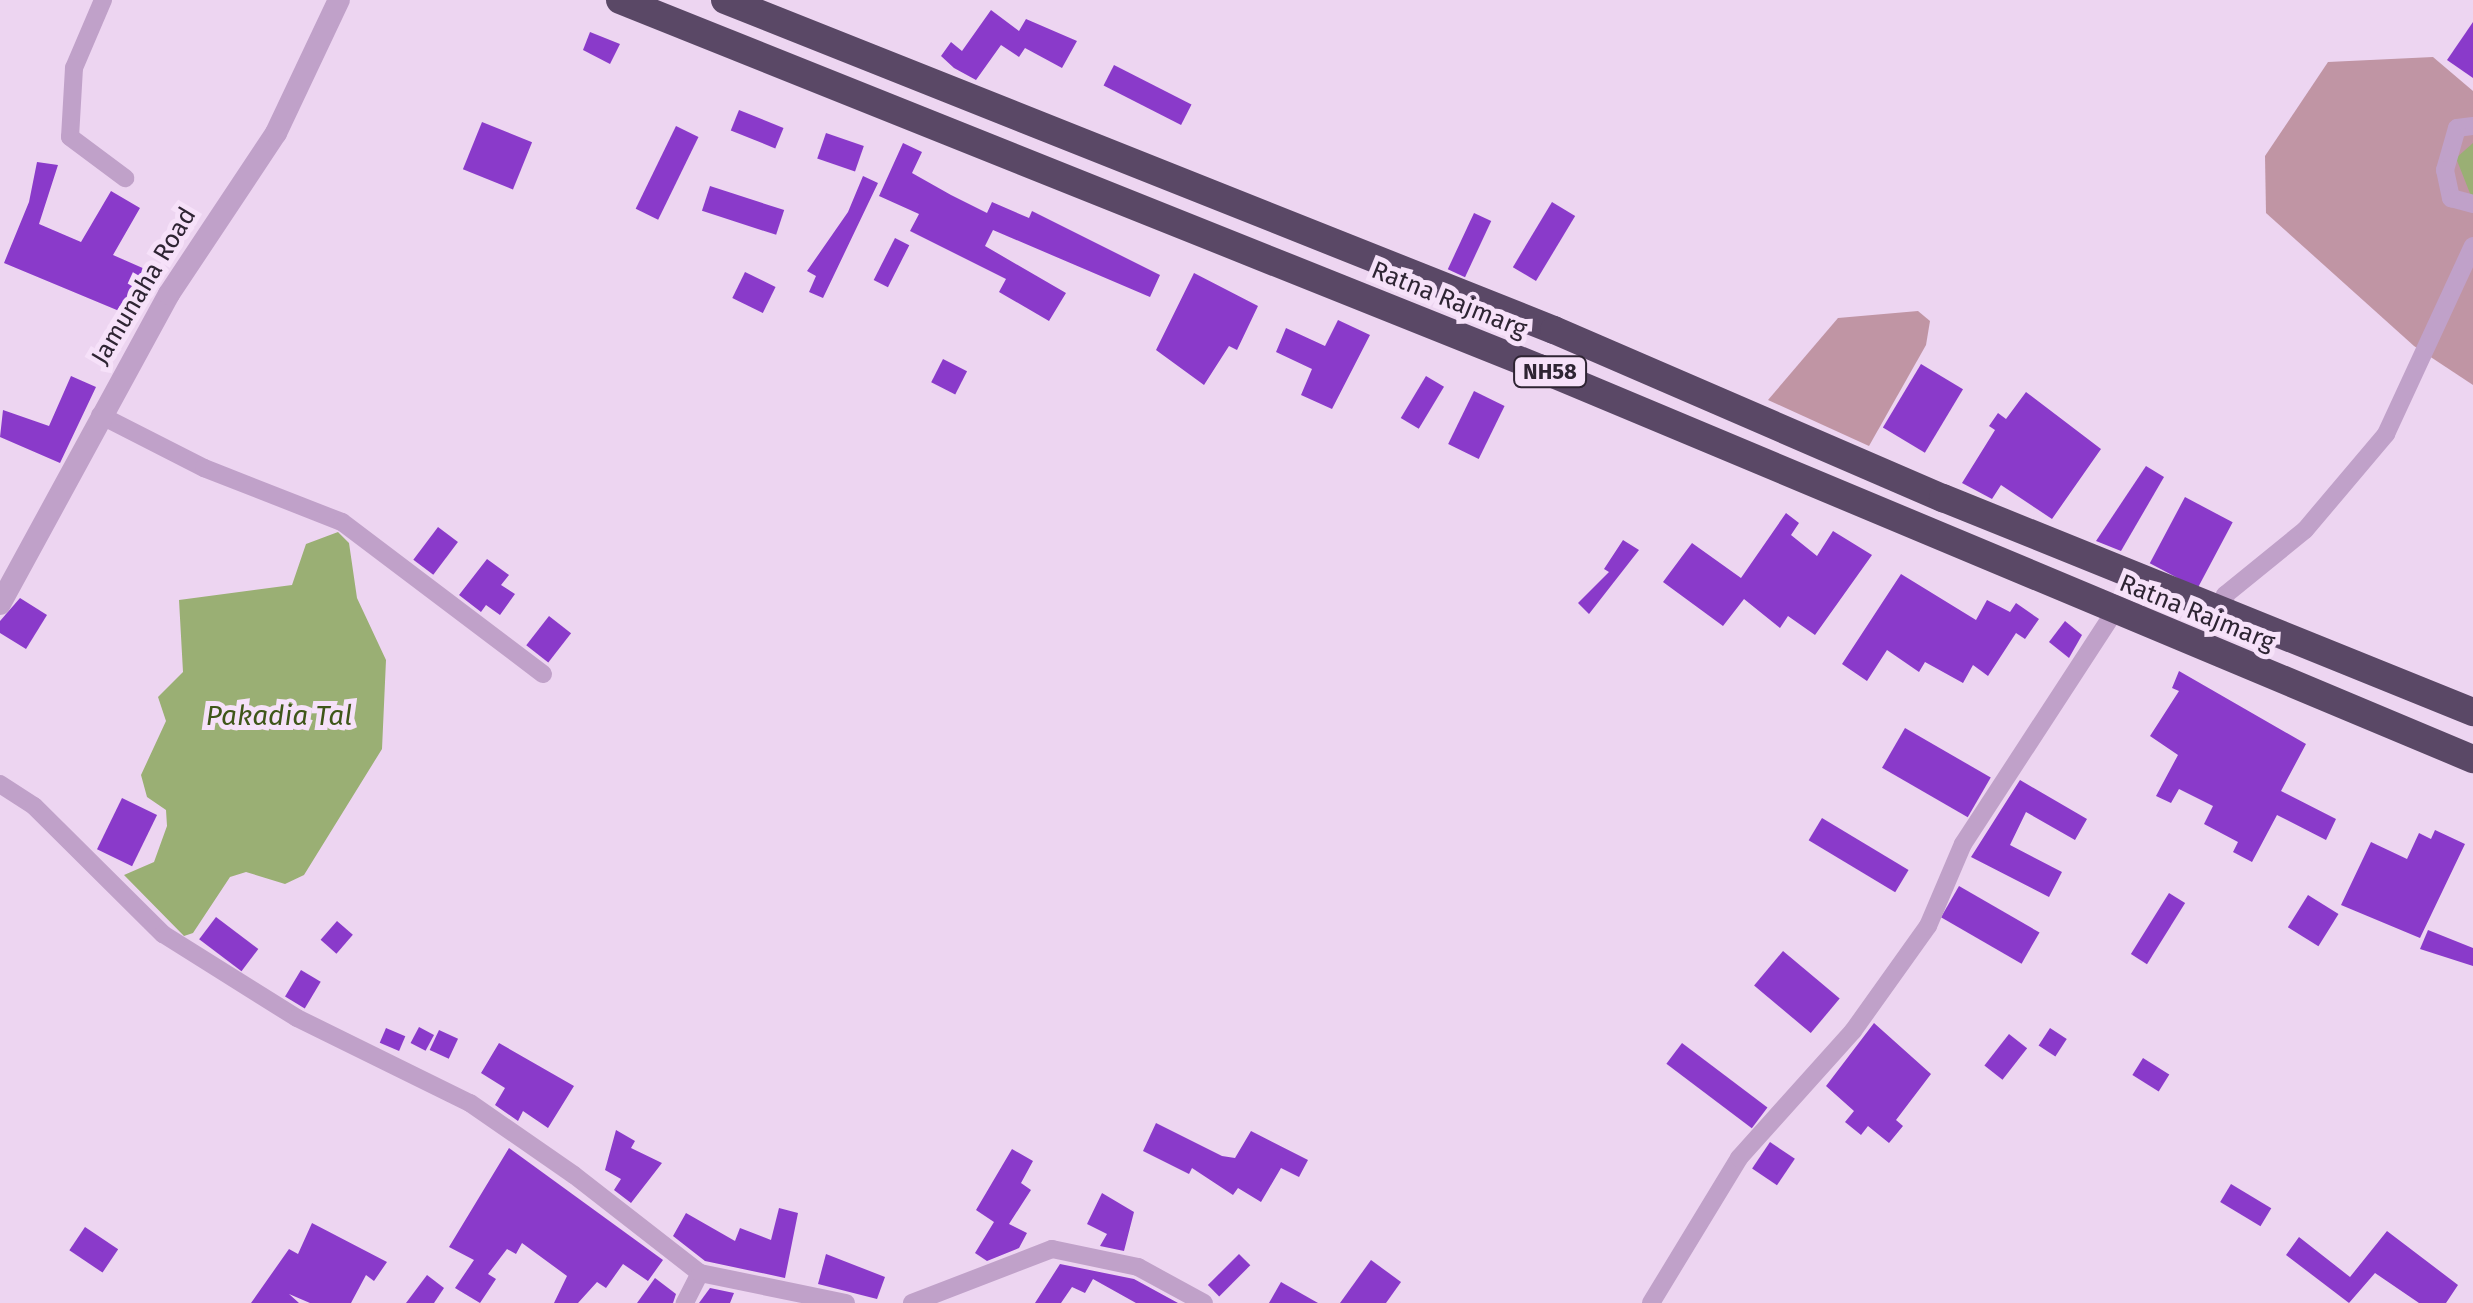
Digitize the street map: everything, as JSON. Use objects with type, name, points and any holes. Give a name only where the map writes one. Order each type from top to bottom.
[{"type":"highway","name":"Ratna Rajmarg","points":[[620,0],[1539,368],[2473,760]]},
{"type":"highway","name":"Ratna Rajmarg","points":[[725,0],[1554,330],[2226,615],[2473,712]]},
{"type":"street","points":[[103,0],[74,68],[70,137],[124,178]]},
{"type":"street","name":"Jamunaha Road","points":[[0,604],[100,414],[202,240],[276,134],[339,0]]},
{"type":"street","points":[[2473,126],[2457,128],[2445,170],[2451,198],[2473,204]]},
{"type":"street","points":[[2226,615],[2224,594],[2305,530],[2386,434],[2473,246]]},
{"type":"street","points":[[100,414],[204,468],[342,522],[543,674]]},
{"type":"street","points":[[1650,1303],[1739,1158],[1853,1031],[1928,926],[1963,844],[2115,611]]},
{"type":"street","points":[[0,784],[34,806],[163,934],[297,1018],[470,1103],[700,1273],[846,1303]]},
{"type":"street","points":[[912,1303],[1052,1249],[1138,1267],[1204,1303]]},
{"type":"street","points":[[685,1303],[700,1273]]},
{"type":"shaded area","points":[[2433,57],[2473,91],[2473,385],[2414,346],[2266,213],[2265,156],[2328,62]]},
{"type":"shaded area","points":[[1918,311],[1930,321],[1926,345],[1869,446],[1768,400],[1838,318]]},
{"type":"water","points":[[2473,143],[2473,201],[2456,158]]},
{"type":"water","name":"Pakadia Tal","points":[[338,532],[349,543],[357,598],[386,660],[382,749],[304,875],[285,884],[246,872],[230,877],[193,933],[184,936],[124,875],[154,862],[167,826],[166,810],[147,797],[141,775],[166,721],[158,697],[183,672],[179,600],[292,585],[306,544]]},
{"type":"building","points":[[991,10],[1019,31],[1026,19],[1077,41],[1062,68],[1025,48],[1019,57],[1001,45],[976,80],[954,68],[941,56],[951,42],[962,51]]},
{"type":"building","points":[[2473,22],[2473,78],[2447,60]]},
{"type":"building","points":[[590,32],[620,44],[610,64],[583,50]]},
{"type":"building","points":[[1114,65],[1192,104],[1181,125],[1104,85]]},
{"type":"building","points":[[739,110],[784,128],[775,148],[731,130]]},
{"type":"building","points":[[482,122],[532,142],[513,190],[463,169]]},
{"type":"building","points":[[676,126],[698,137],[658,220],[636,209]]},
{"type":"building","points":[[826,133],[864,146],[855,172],[817,159]]},
{"type":"building","points":[[903,143],[922,152],[912,173],[951,195],[987,213],[992,202],[1029,218],[1032,211],[1160,275],[1150,297],[993,230],[985,246],[1066,293],[1049,321],[999,292],[1006,279],[910,231],[919,214],[879,196]]},
{"type":"building","points":[[37,162],[58,165],[39,224],[81,242],[111,191],[140,208],[113,255],[154,273],[136,318],[4,263],[29,202]]},
{"type":"building","points":[[863,176],[878,183],[823,298],[809,292],[816,276],[807,271],[848,212]]},
{"type":"building","points":[[710,186],[784,210],[776,235],[702,211]]},
{"type":"building","points":[[1552,202],[1575,216],[1536,281],[1513,267]]},
{"type":"building","points":[[1474,213],[1491,221],[1465,277],[1448,269]]},
{"type":"building","points":[[895,238],[909,245],[888,287],[874,280]]},
{"type":"building","points":[[745,272],[776,287],[763,313],[732,298]]},
{"type":"building","points":[[1194,273],[1258,306],[1237,350],[1229,346],[1204,385],[1156,350]]},
{"type":"building","points":[[1338,320],[1370,335],[1332,409],[1301,395],[1312,369],[1276,352],[1286,328],[1325,346]]},
{"type":"building","points":[[943,359],[967,371],[955,394],[931,382]]},
{"type":"building","points":[[1921,364],[1963,389],[1925,453],[1883,427]]},
{"type":"building","points":[[71,376],[96,387],[60,463],[0,437],[3,410],[49,426]]},
{"type":"building","points":[[1426,376],[1444,387],[1419,429],[1401,418]]},
{"type":"building","points":[[1474,391],[1505,406],[1479,459],[1448,444]]},
{"type":"building","points":[[2026,392],[2101,449],[2052,519],[2001,485],[1992,499],[1962,483],[1995,430],[1989,426],[1998,413],[2006,419]]},
{"type":"building","points":[[2146,466],[2164,477],[2121,551],[2096,541]]},
{"type":"building","points":[[2185,497],[2233,522],[2197,589],[2150,563]]},
{"type":"building","points":[[1786,513],[1799,523],[1791,535],[1817,556],[1833,531],[1872,555],[1815,635],[1788,616],[1780,628],[1744,599],[1723,626],[1663,582],[1692,543],[1741,578]]},
{"type":"building","points":[[438,527],[458,542],[433,575],[413,560]]},
{"type":"building","points":[[1623,540],[1639,550],[1589,614],[1578,603],[1609,572],[1604,569]]},
{"type":"building","points":[[487,559],[509,575],[501,585],[515,594],[500,615],[486,605],[481,612],[459,595]]},
{"type":"building","points":[[1901,574],[1976,620],[1987,600],[2010,612],[2016,603],[2039,619],[2025,639],[2016,633],[1988,676],[1973,665],[1963,683],[1925,662],[1919,672],[1887,650],[1867,681],[1842,664]]},
{"type":"building","points":[[20,598],[47,615],[26,649],[0,633],[0,621]]},
{"type":"building","points":[[549,616],[571,633],[548,662],[526,645]]},
{"type":"building","points":[[2065,621],[2082,635],[2069,658],[2049,642]]},
{"type":"building","points":[[2179,671],[2306,744],[2281,791],[2336,819],[2326,840],[2277,815],[2252,862],[2233,852],[2238,842],[2204,824],[2213,806],[2179,789],[2171,803],[2156,796],[2178,755],[2150,736],[2179,691],[2172,688]]},
{"type":"building","points":[[1905,728],[1991,777],[1968,817],[1882,768]]},
{"type":"building","points":[[2020,780],[2087,819],[2075,840],[2026,812],[2010,845],[2062,872],[2049,897],[1971,857]]},
{"type":"building","points":[[122,798],[157,815],[132,866],[97,849]]},
{"type":"building","points":[[1822,818],[1909,870],[1895,892],[1809,840]]},
{"type":"building","points":[[2435,830],[2465,844],[2420,938],[2341,905],[2371,842],[2407,859],[2419,833],[2431,839]]},
{"type":"building","points":[[1959,886],[2040,932],[2022,964],[1941,917]]},
{"type":"building","points":[[2169,893],[2185,903],[2147,964],[2131,954]]},
{"type":"building","points":[[2308,895],[2339,914],[2318,946],[2288,927]]},
{"type":"building","points":[[216,917],[258,949],[241,971],[199,939]]},
{"type":"building","points":[[337,921],[353,935],[336,954],[321,940]]},
{"type":"building","points":[[2428,930],[2473,948],[2473,966],[2420,949]]},
{"type":"building","points":[[1783,951],[1840,999],[1811,1033],[1754,985]]},
{"type":"building","points":[[301,970],[321,982],[305,1008],[285,997]]},
{"type":"building","points":[[1874,1023],[1931,1074],[1896,1120],[1903,1126],[1889,1143],[1868,1126],[1861,1135],[1845,1122],[1854,1111],[1826,1086]]},
{"type":"building","points":[[419,1027],[434,1035],[426,1051],[411,1043]]},
{"type":"building","points":[[386,1028],[405,1036],[399,1051],[380,1043]]},
{"type":"building","points":[[2050,1028],[2067,1039],[2055,1057],[2039,1046]]},
{"type":"building","points":[[439,1030],[458,1039],[449,1059],[430,1050]]},
{"type":"building","points":[[2009,1034],[2027,1048],[2002,1080],[1984,1066]]},
{"type":"building","points":[[499,1043],[574,1086],[548,1128],[523,1111],[518,1121],[495,1105],[505,1088],[481,1073]]},
{"type":"building","points":[[1682,1043],[1767,1107],[1752,1128],[1666,1064]]},
{"type":"building","points":[[2143,1058],[2169,1074],[2159,1091],[2132,1075]]},
{"type":"building","points":[[1156,1123],[1222,1156],[1235,1158],[1251,1131],[1308,1160],[1299,1177],[1281,1168],[1261,1202],[1238,1188],[1233,1195],[1192,1168],[1189,1174],[1143,1151]]},
{"type":"building","points":[[616,1130],[635,1141],[631,1148],[662,1163],[631,1203],[614,1190],[621,1179],[605,1170]]},
{"type":"building","points":[[1770,1142],[1795,1159],[1777,1185],[1752,1169]]},
{"type":"building","points":[[509,1148],[663,1260],[648,1281],[623,1264],[606,1288],[597,1282],[578,1303],[554,1303],[567,1276],[522,1243],[516,1254],[507,1249],[488,1274],[496,1279],[480,1303],[455,1288],[474,1260],[449,1247]]},
{"type":"building","points":[[1012,1149],[1033,1161],[1021,1183],[1031,1190],[1009,1224],[1027,1233],[1019,1248],[987,1261],[975,1253],[994,1222],[976,1210]]},
{"type":"building","points":[[2231,1184],[2271,1208],[2260,1226],[2220,1202]]},
{"type":"building","points":[[1102,1193],[1134,1212],[1124,1251],[1100,1246],[1107,1234],[1087,1224]]},
{"type":"building","points":[[779,1208],[798,1213],[785,1278],[705,1261],[673,1236],[686,1213],[735,1241],[740,1228],[771,1240]]},
{"type":"building","points":[[312,1223],[387,1262],[374,1281],[366,1275],[351,1303],[310,1303],[289,1294],[299,1303],[251,1303],[289,1249],[298,1254]]},
{"type":"building","points":[[85,1227],[118,1249],[103,1273],[69,1250]]},
{"type":"building","points":[[2387,1231],[2458,1285],[2446,1303],[2419,1303],[2375,1273],[2349,1303],[2286,1255],[2299,1237],[2350,1277]]},
{"type":"building","points":[[826,1254],[885,1277],[877,1299],[818,1284]]},
{"type":"building","points":[[1239,1254],[1250,1265],[1219,1296],[1208,1285]]},
{"type":"building","points":[[1371,1260],[1401,1282],[1386,1303],[1340,1303]]},
{"type":"building","points":[[1060,1264],[1134,1279],[1178,1303],[1136,1303],[1093,1279],[1085,1293],[1072,1287],[1061,1303],[1035,1303]]},
{"type":"building","points":[[427,1275],[444,1288],[434,1303],[406,1303]]},
{"type":"building","points":[[655,1278],[676,1294],[673,1303],[637,1303]]},
{"type":"building","points":[[1281,1282],[1318,1303],[1269,1303]]},
{"type":"building","points":[[710,1288],[734,1293],[730,1303],[699,1303]]}]
